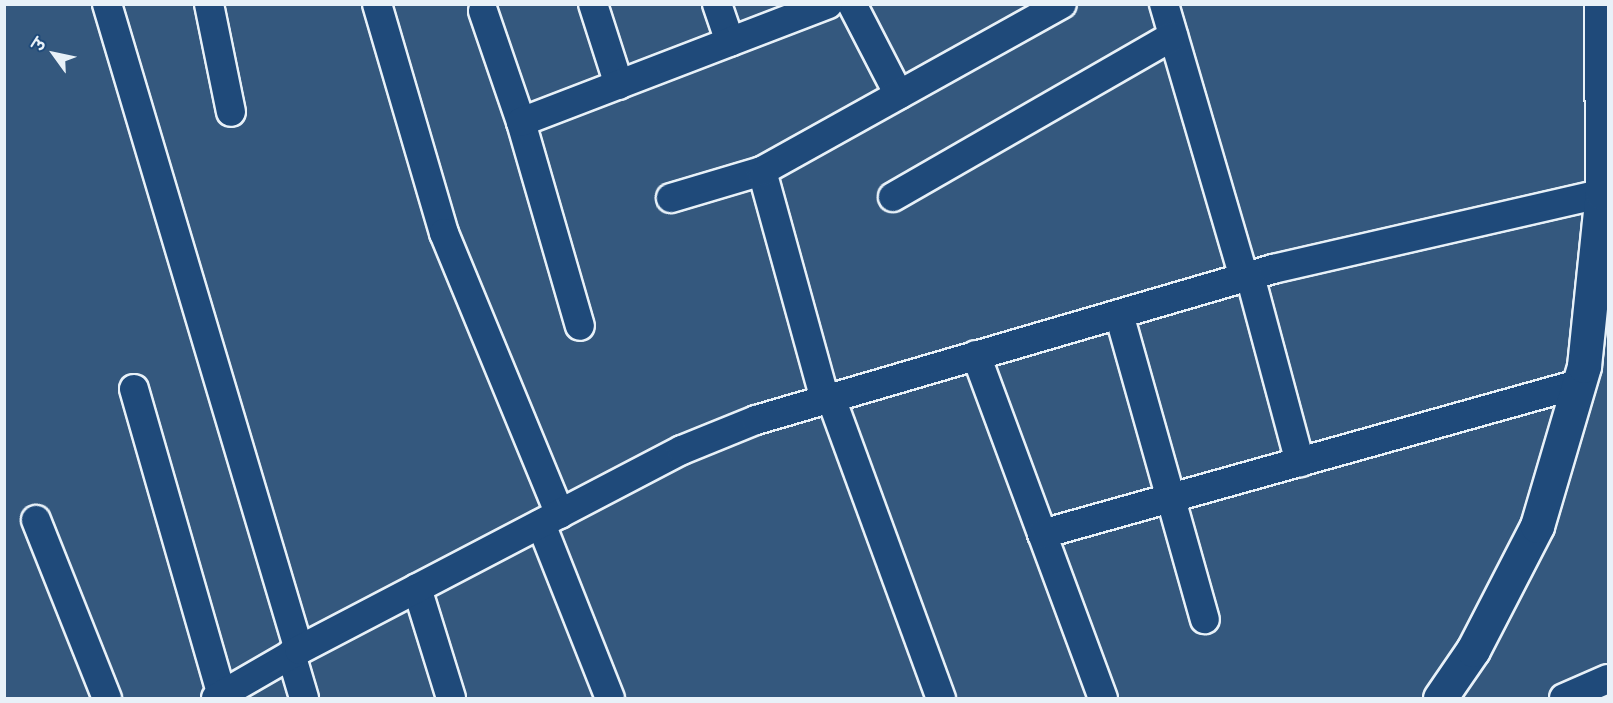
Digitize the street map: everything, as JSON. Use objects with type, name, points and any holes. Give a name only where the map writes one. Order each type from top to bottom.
[{"type":"main road","points":[[1440,699],[1473,650],[1537,526],[1578,384],[1605,193],[1601,4]]},
{"type":"street","points":[[107,4],[295,652],[304,699]]},
{"type":"street","points":[[209,4],[231,112]]},
{"type":"street","points":[[377,4],[444,233],[551,519],[610,699]]},
{"type":"street","points":[[593,4],[619,85]]},
{"type":"street","points":[[717,4],[730,42]]},
{"type":"street","points":[[521,122],[828,4]]},
{"type":"street","points":[[852,4],[898,95]]},
{"type":"street","points":[[671,198],[762,171],[1062,4]]},
{"type":"street","points":[[1164,4],[1247,276],[1300,462]]},
{"type":"street","points":[[483,11],[521,122],[580,326]]},
{"type":"street","points":[[893,197],[1173,36]]},
{"type":"street","points":[[762,171],[828,399],[941,699]]},
{"type":"street","points":[[134,389],[219,697],[295,652],[699,443],[828,399],[1247,276],[1605,193]]},
{"type":"street","points":[[1119,314],[1173,497],[1205,619]]},
{"type":"street","points":[[976,356],[1102,699]]},
{"type":"street","points":[[1042,534],[1578,384]]},
{"type":"street","points":[[36,520],[106,699]]},
{"type":"street","points":[[417,588],[451,699]]},
{"type":"street","points":[[1563,699],[1606,687]]}]
